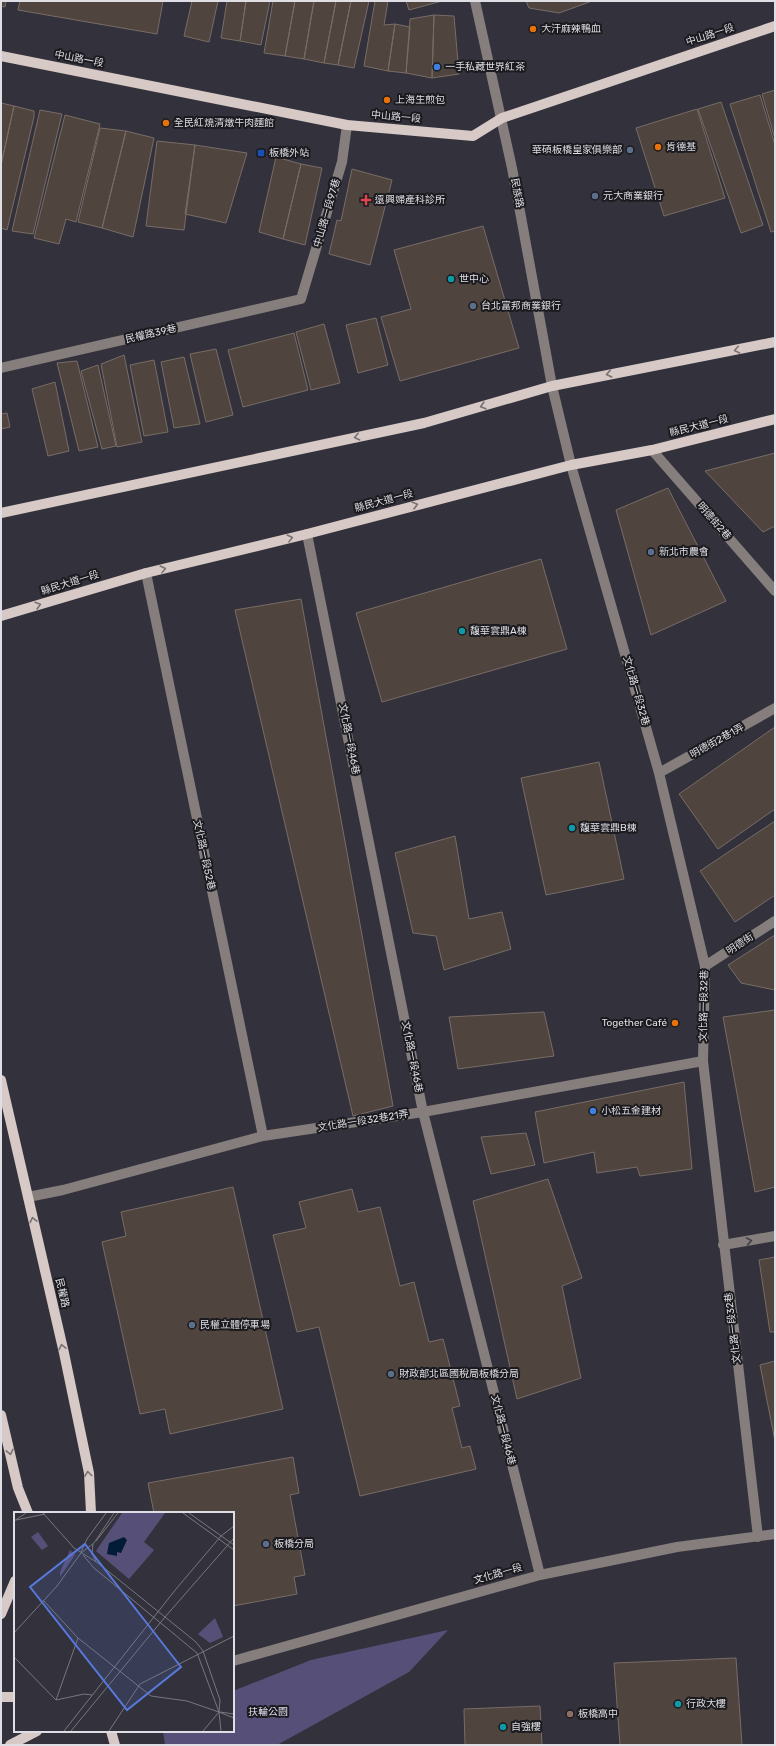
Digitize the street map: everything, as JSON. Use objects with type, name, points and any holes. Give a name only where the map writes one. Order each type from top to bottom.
[{"type":"main road","name":"中山路一段","points":[[1,56],[347,125],[473,136],[502,118],[775,26]]},
{"type":"main road","points":[[1,513],[424,423],[552,386],[775,342]]},
{"type":"main road","name":"縣民大道一段","points":[[1,616],[146,573],[307,534],[571,465],[652,450],[775,419]]},
{"type":"main road","name":"民權路","points":[[1,1080],[88,1473],[91,1512]]},
{"type":"main road","points":[[1,1415],[18,1488],[22,1512]]},
{"type":"main road","points":[[18,1488],[28,1512]]},
{"type":"main road","points":[[1,1614],[14,1583]]},
{"type":"main road","points":[[1,1696],[14,1697]]},
{"type":"main road","points":[[10,1745],[35,1732]]},
{"type":"main road","points":[[111,1732],[115,1745]]},
{"type":"street","name":"民族路","points":[[475,1],[502,118],[544,333],[552,386],[571,465]]},
{"type":"street","name":"中山路一段97巷","points":[[301,299],[342,162],[347,125]]},
{"type":"street","name":"民權路39巷","points":[[1,368],[301,299]]},
{"type":"street","name":"明德街2巷","points":[[652,450],[775,591]]},
{"type":"street","name":"文化路一段32巷","points":[[571,465],[659,774],[705,966],[703,1061],[723,1245],[758,1537]]},
{"type":"street","name":"文化路一段46巷","points":[[307,534],[423,1112],[540,1574]]},
{"type":"street","name":"文化路一段52巷","points":[[146,573],[263,1136]]},
{"type":"street","name":"明德街2巷1弄","points":[[659,774],[775,708]]},
{"type":"street","name":"明德街","points":[[705,966],[775,921]]},
{"type":"street","name":"文化路一段32巷21弄","points":[[28,1197],[63,1190],[263,1136],[423,1112],[703,1061]]},
{"type":"street","points":[[723,1245],[775,1236]]},
{"type":"street","name":"文化路一段","points":[[234,1661],[540,1574],[677,1547],[775,1534]]},
{"type":"green space","name":"扶輪公園","points":[[448,1630],[409,1672],[277,1745],[165,1745],[163,1732],[234,1732],[234,1691],[311,1660]]},
{"type":"building","points":[[1,1],[6,1],[5,7],[1,6]]},
{"type":"building","points":[[20,1],[163,1],[157,34],[18,10]]},
{"type":"building","points":[[192,1],[218,1],[209,42],[184,36]]},
{"type":"building","points":[[227,1],[246,1],[240,41],[221,38]]},
{"type":"building","points":[[246,1],[270,1],[261,45],[240,41]]},
{"type":"building","points":[[273,1],[295,1],[285,56],[264,53]]},
{"type":"building","points":[[295,1],[314,1],[304,59],[285,56]]},
{"type":"building","points":[[314,1],[336,1],[324,63],[304,59]]},
{"type":"building","points":[[336,1],[351,1],[338,65],[324,63]]},
{"type":"building","points":[[351,1],[369,1],[354,68],[338,65]]},
{"type":"building","points":[[375,1],[388,1],[384,25],[395,24],[388,71],[364,66]]},
{"type":"building","points":[[406,1],[442,1],[409,10]]},
{"type":"building","points":[[526,1],[592,1],[559,13],[529,8]]},
{"type":"building","points":[[434,15],[454,16],[459,74],[432,78]]},
{"type":"building","points":[[434,15],[432,78],[406,73],[410,19]]},
{"type":"building","points":[[395,24],[410,27],[406,73],[388,71]]},
{"type":"building","points":[[775,90],[775,139],[762,94]]},
{"type":"building","points":[[760,95],[775,145],[775,231],[771,232],[730,104]]},
{"type":"building","points":[[721,102],[763,225],[741,233],[698,109]]},
{"type":"building","points":[[1,103],[14,106],[1,165]]},
{"type":"building","points":[[14,106],[34,111],[34,117],[7,230],[1,228],[1,165]]},
{"type":"building","points":[[697,109],[725,198],[664,216],[636,128]]},
{"type":"building","points":[[40,110],[62,114],[33,234],[12,231]]},
{"type":"building","points":[[65,115],[100,124],[76,222],[66,219],[59,244],[34,238]]},
{"type":"building","points":[[100,128],[126,131],[102,228],[78,222]]},
{"type":"building","points":[[126,131],[154,138],[133,237],[102,228]]},
{"type":"building","points":[[157,141],[195,145],[184,230],[146,226]]},
{"type":"building","points":[[195,145],[247,153],[226,223],[185,214]]},
{"type":"building","points":[[276,157],[301,164],[283,239],[259,232]]},
{"type":"building","points":[[301,164],[322,168],[305,245],[283,239]]},
{"type":"building","name":"遠興婦產科診所","points":[[352,169],[392,180],[370,265],[329,254],[337,220],[341,221]]},
{"type":"building","name":"世中心","points":[[483,226],[519,348],[400,381],[381,317],[411,309],[394,250]]},
{"type":"building","points":[[376,318],[388,365],[358,373],[346,325]]},
{"type":"building","points":[[324,324],[340,383],[311,390],[296,332]]},
{"type":"building","points":[[294,333],[308,390],[243,407],[228,350]]},
{"type":"building","points":[[216,349],[233,415],[206,422],[190,354]]},
{"type":"building","points":[[124,355],[142,442],[117,447],[101,364]]},
{"type":"building","points":[[184,357],[200,424],[174,428],[161,362]]},
{"type":"building","points":[[154,360],[168,432],[144,436],[130,365]]},
{"type":"building","points":[[77,361],[98,447],[79,451],[57,363]]},
{"type":"building","points":[[98,365],[116,446],[102,449],[81,371]]},
{"type":"building","points":[[55,382],[69,451],[48,456],[32,389]]},
{"type":"building","points":[[7,413],[10,427],[1,429],[1,414]]},
{"type":"building","points":[[775,453],[775,526],[763,532],[705,471]]},
{"type":"building","points":[[668,488],[726,601],[651,635],[616,510]]},
{"type":"building","name":"馥華雲鼎A棟","points":[[541,559],[567,649],[382,702],[356,613]]},
{"type":"building","points":[[301,599],[393,1106],[353,1116],[235,610]]},
{"type":"building","points":[[775,727],[775,809],[718,849],[679,794]]},
{"type":"building","name":"馥華雲鼎B棟","points":[[599,762],[624,879],[546,895],[521,778]]},
{"type":"building","points":[[775,821],[775,895],[735,922],[700,871]]},
{"type":"building","points":[[455,836],[469,919],[502,912],[511,949],[444,970],[436,936],[413,933],[395,853]]},
{"type":"building","points":[[775,935],[775,990],[741,983],[728,965]]},
{"type":"building","points":[[775,1010],[775,1187],[755,1192],[723,1017]]},
{"type":"building","points":[[544,1012],[554,1056],[458,1069],[449,1017]]},
{"type":"building","points":[[684,1082],[692,1169],[640,1176],[637,1167],[597,1173],[594,1152],[544,1163],[535,1112]]},
{"type":"building","points":[[526,1133],[535,1165],[491,1174],[481,1137]]},
{"type":"building","points":[[548,1179],[582,1278],[562,1286],[581,1378],[517,1399],[473,1201]]},
{"type":"building","name":"民權立體停車場","points":[[233,1187],[283,1409],[170,1434],[165,1409],[140,1414],[102,1242],[126,1236],[121,1212]]},
{"type":"building","name":"財政部北區國稅局板橋分局","points":[[352,1189],[358,1212],[380,1207],[400,1286],[414,1282],[429,1342],[443,1339],[460,1406],[452,1408],[462,1448],[470,1446],[476,1469],[360,1496],[319,1327],[297,1332],[273,1235],[306,1228],[299,1202]]},
{"type":"building","points":[[775,1257],[775,1332],[770,1332],[759,1260]]},
{"type":"building","points":[[775,1361],[775,1441],[760,1365]]},
{"type":"building","name":"板橋分局","points":[[293,1457],[299,1493],[290,1495],[305,1575],[294,1577],[297,1594],[234,1606],[234,1512],[154,1512],[148,1483]]},
{"type":"building","name":"行政大樓","points":[[736,1658],[742,1745],[620,1745],[614,1663]]},
{"type":"building","name":"自強樓","points":[[540,1706],[542,1745],[465,1745],[464,1709]]},
{"type":"place","name":"大汗麻辣鴨血","points":[[533,29]]},
{"type":"place","name":"一手私藏世界紅茶","points":[[437,67]]},
{"type":"place","name":"上海生煎包","points":[[387,100]]},
{"type":"place","name":"全民紅燒清燉牛肉麵館","points":[[166,123]]},
{"type":"place","name":"肯德基","points":[[658,147]]},
{"type":"place","name":"華碩板橋皇家俱樂部","points":[[630,150]]},
{"type":"place","name":"板橋外站","points":[[261,153]]},
{"type":"place","name":"元大商業銀行","points":[[595,196]]},
{"type":"place","name":"遠興婦產科診所","points":[[366,200]]},
{"type":"place","name":"世中心","points":[[451,279]]},
{"type":"place","name":"台北富邦商業銀行","points":[[473,306]]},
{"type":"place","name":"新北市農會","points":[[651,552]]},
{"type":"place","name":"馥華雲鼎A棟","points":[[462,631]]},
{"type":"place","name":"馥華雲鼎B棟","points":[[572,828]]},
{"type":"place","name":"Together Café","points":[[675,1023]]},
{"type":"place","name":"小松五金建材","points":[[593,1111]]},
{"type":"place","name":"民權立體停車場","points":[[192,1325]]},
{"type":"place","name":"財政部北區國稅局板橋分局","points":[[391,1374]]},
{"type":"place","name":"板橋分局","points":[[266,1544]]},
{"type":"place","name":"行政大樓","points":[[678,1704]]},
{"type":"place","name":"板橋高中","points":[[570,1714]]},
{"type":"place","name":"自強樓","points":[[503,1727]]}]
